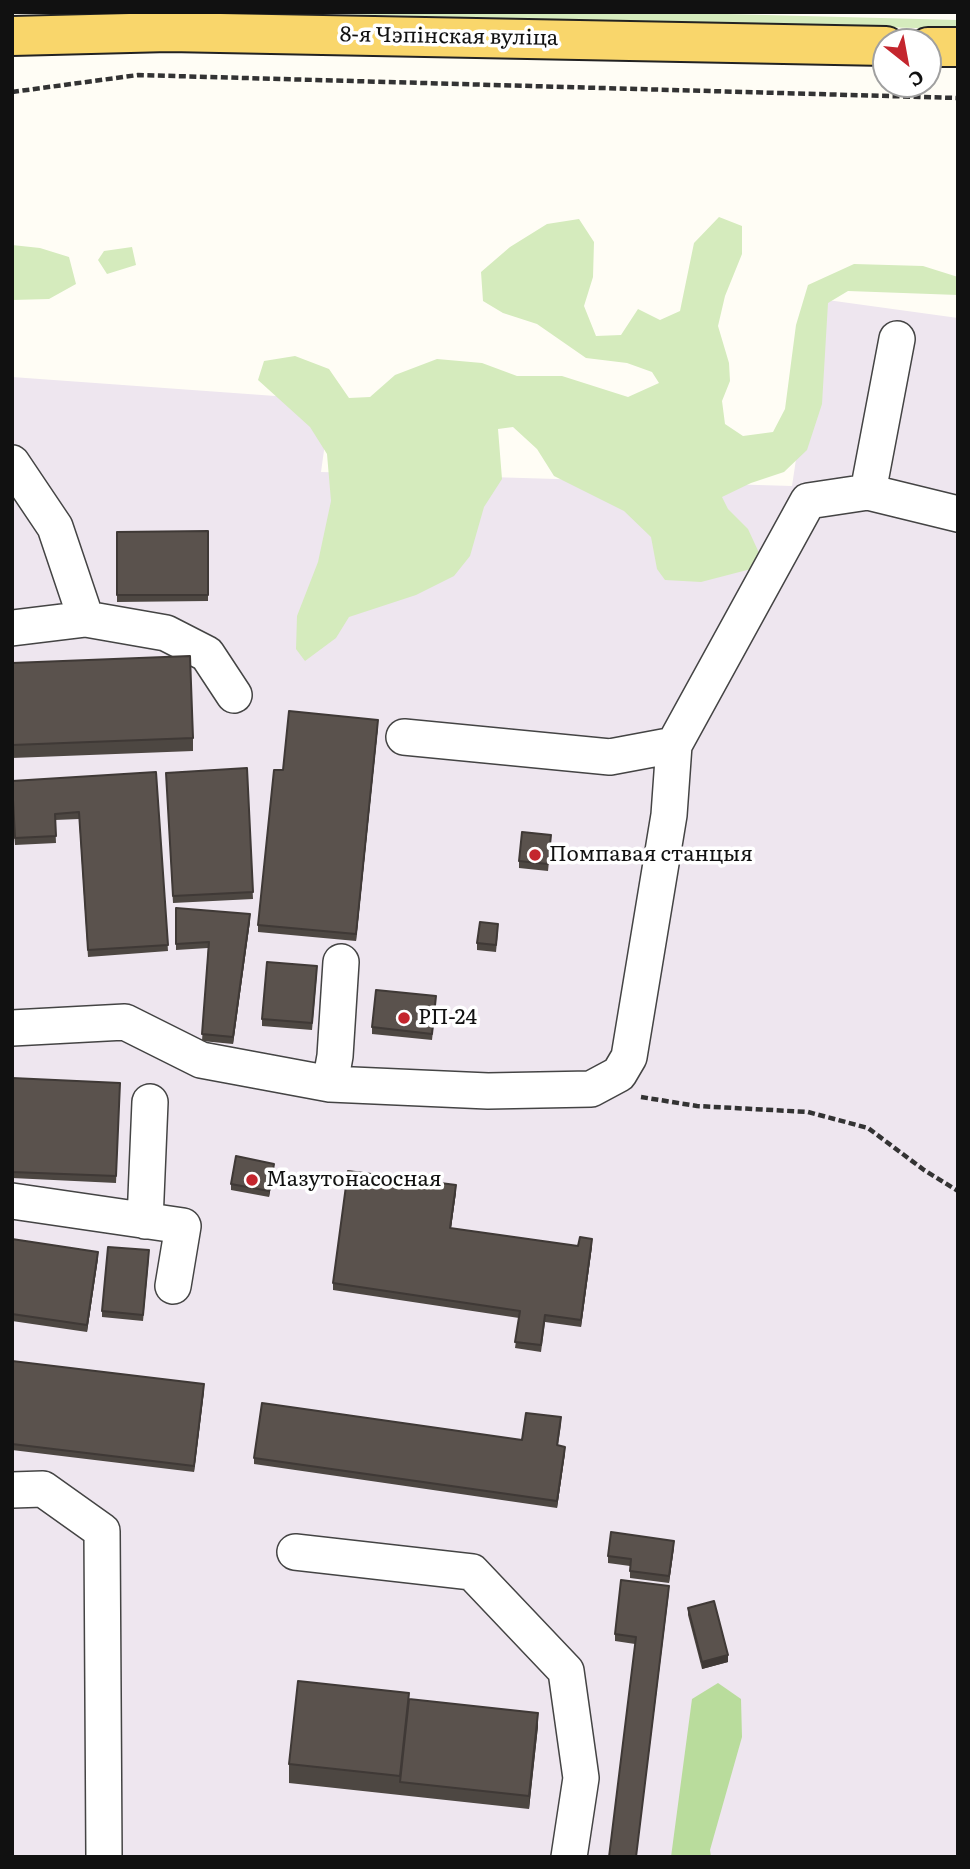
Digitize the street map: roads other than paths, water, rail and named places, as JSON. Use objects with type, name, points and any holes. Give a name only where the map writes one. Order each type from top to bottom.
[{"type":"main road","name":"8-я Чэпінская вуліца","points":[[12,36],[169,32],[872,46]]},
{"type":"lane","points":[[868,492],[897,339]]},
{"type":"lane","points":[[12,463],[55,527],[86,619]]},
{"type":"lane","points":[[12,1028],[125,1022],[201,1060],[330,1084],[488,1091],[592,1089],[619,1074],[629,1057],[669,816],[674,745],[808,501],[868,492],[958,514]]},
{"type":"lane","points":[[12,628],[86,619],[166,634],[207,654],[234,695]]},
{"type":"lane","points":[[404,737],[610,757],[674,745]]},
{"type":"lane","points":[[330,1084],[335,1055],[341,961]]},
{"type":"lane","points":[[145,1221],[150,1101]]},
{"type":"lane","points":[[12,1201],[183,1226],[173,1286]]},
{"type":"lane","points":[[12,1490],[43,1489],[102,1531],[104,1857]]},
{"type":"lane","points":[[295,1552],[472,1572],[566,1671],[580,1777],[569,1857]]},
{"type":"place","name":"Помпавая станцыя","points":[[535,855]]},
{"type":"place","name":"РП-24","points":[[404,1018]]},
{"type":"place","name":"Мазутонасосная","points":[[252,1180]]}]
